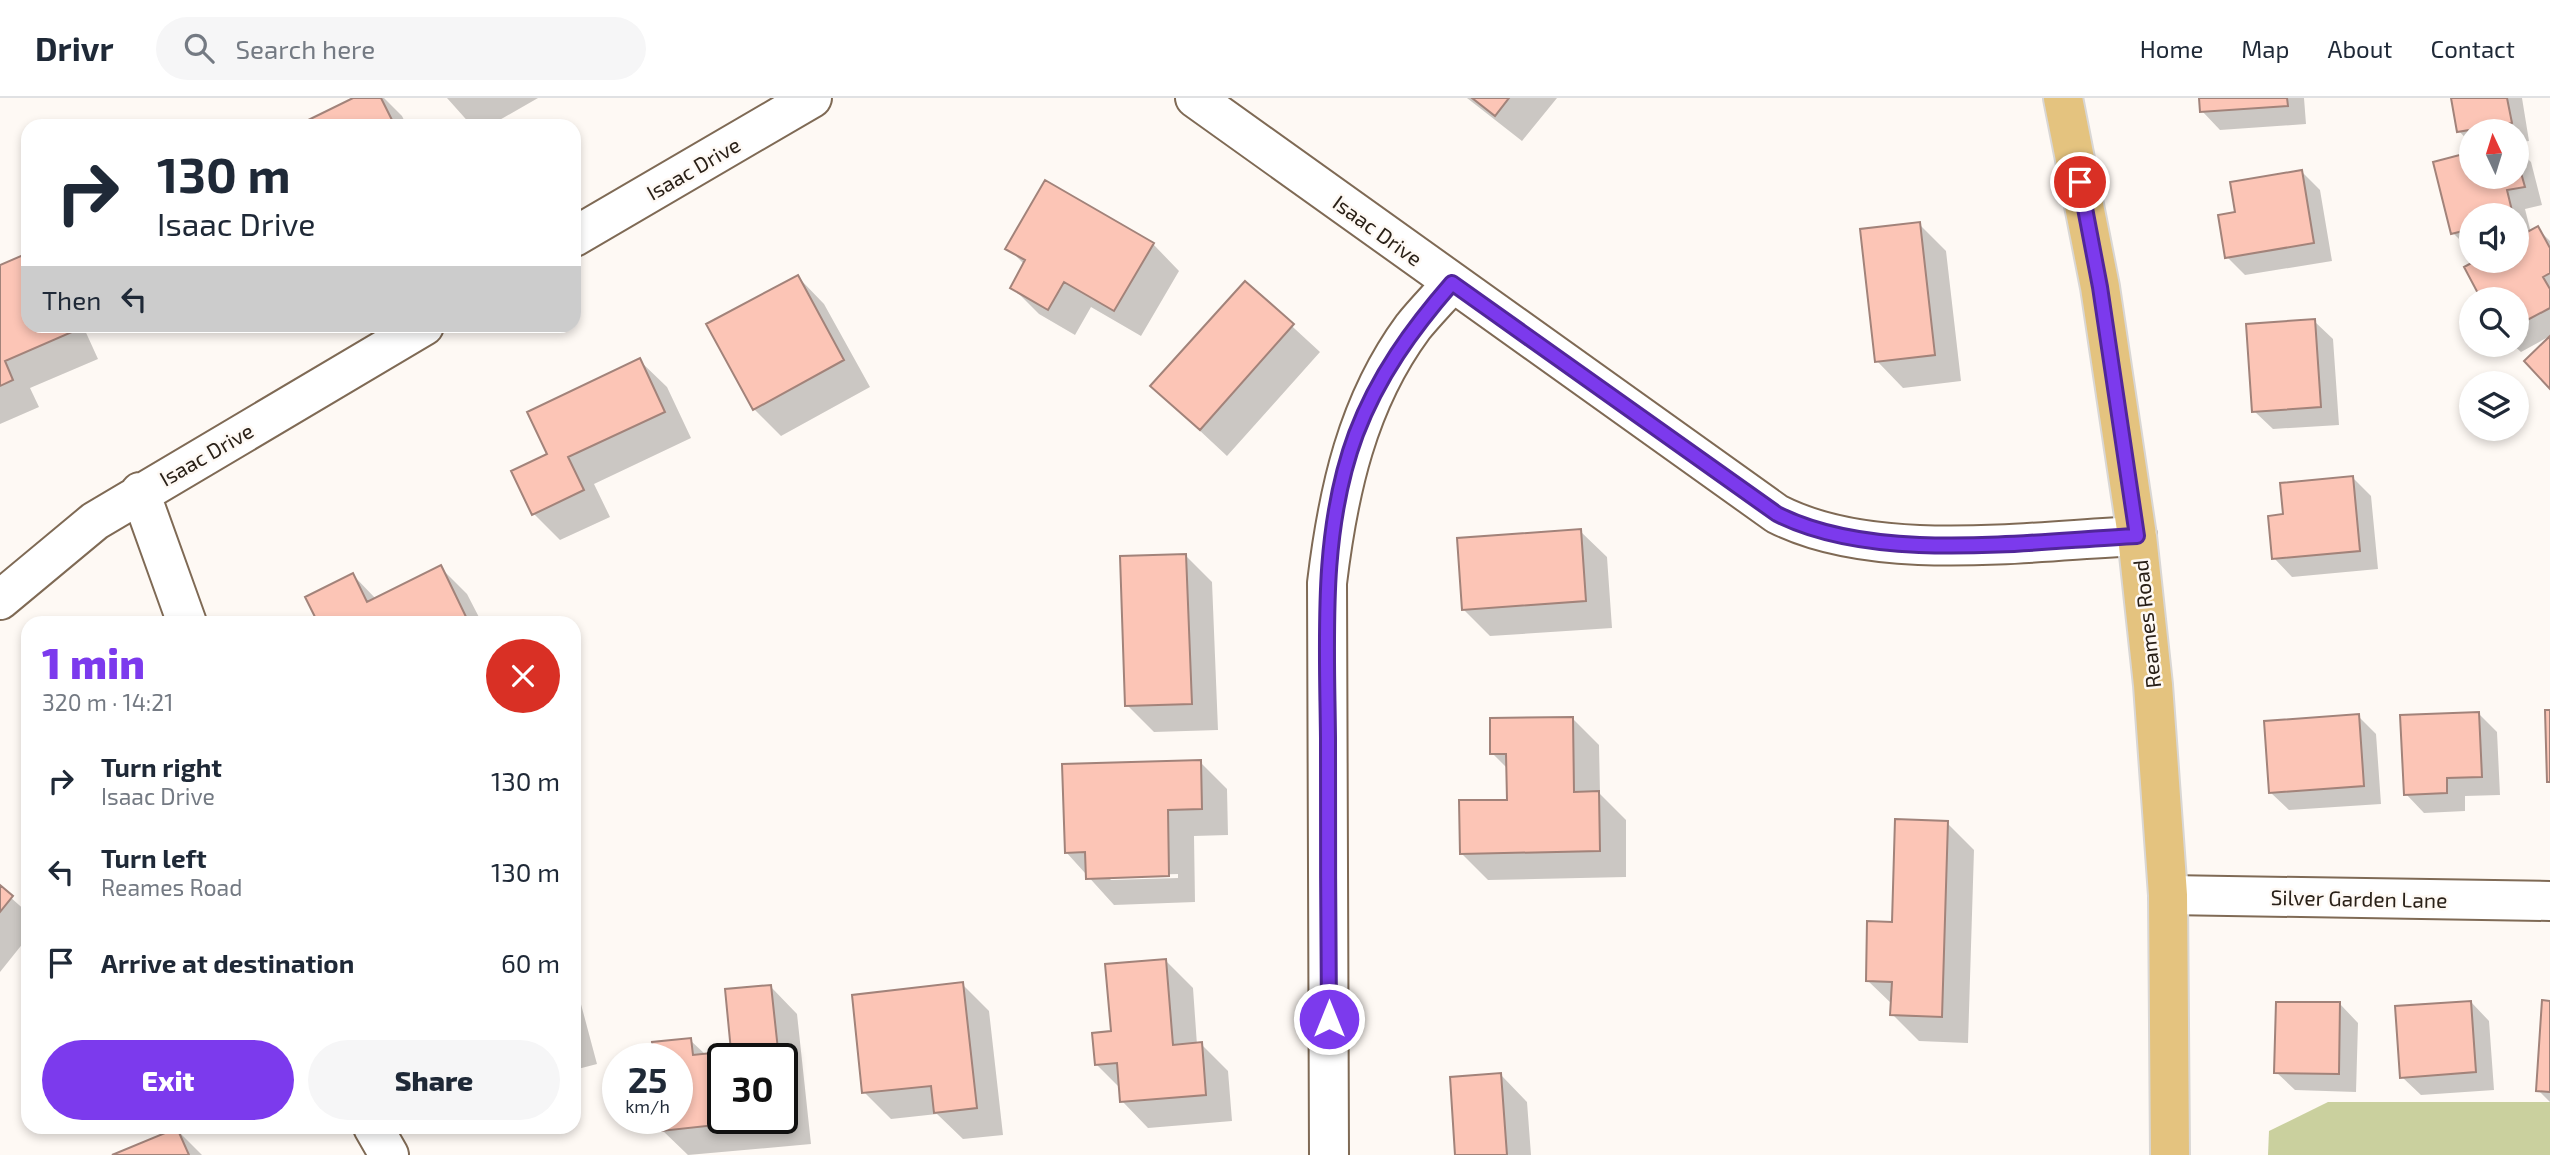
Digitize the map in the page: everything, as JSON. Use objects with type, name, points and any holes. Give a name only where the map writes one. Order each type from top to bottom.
[{"type":"main road","name":"Reames Road","points":[[2063,98],[2100,287],[2137,536],[2153,685],[2168,895],[2170,1155]]},
{"type":"street","name":"Isaac Drive","points":[[581,233],[812,98]]},
{"type":"street","name":"Isaac Drive","points":[[1195,98],[1777,514],[1804,528],[1870,542],[1935,545],[2137,536]]},
{"type":"street","points":[[1329,1155],[1327,583],[1337,506],[1356,436],[1379,382],[1413,328],[1452,283]]},
{"type":"street","name":"Isaac Drive","points":[[0,600],[95,521],[412,333]]},
{"type":"street","points":[[140,492],[184,616]]},
{"type":"street","name":"Silver Garden Lane","points":[[2168,895],[2550,901]]},
{"type":"street","points":[[377,1134],[389,1155]]},
{"type":"green space","points":[[2328,1102],[2550,1102],[2550,1155],[2268,1155],[2269,1131]]},
{"type":"building","points":[[353,98],[381,98],[392,119],[310,119]]},
{"type":"building","points":[[1472,98],[1509,98],[1495,116]]},
{"type":"building","points":[[2199,98],[2287,98],[2288,106],[2200,112]]},
{"type":"building","points":[[2451,98],[2507,98],[2511,119],[2459,119],[2457,132]]},
{"type":"building","points":[[2459,155],[2459,189],[2513,189],[2507,190],[2510,203],[2459,203],[2459,232],[2451,234],[2433,162]]},
{"type":"building","points":[[2302,170],[2314,243],[2225,258],[2218,215],[2235,212],[2230,182]]},
{"type":"building","points":[[1045,180],[1154,243],[1114,311],[1064,282],[1048,310],[1010,288],[1025,260],[1005,249]]},
{"type":"building","points":[[1920,222],[1935,355],[1875,362],[1860,229]]},
{"type":"building","points":[[2538,226],[2550,248],[2550,273],[2543,277],[2550,289],[2550,308],[2529,319],[2529,287],[2475,287],[2467,273],[2529,273],[2529,231]]},
{"type":"building","points":[[21,256],[21,333],[70,333],[5,361],[13,380],[0,386],[0,265]]},
{"type":"building","points":[[798,275],[844,360],[753,410],[706,324]]},
{"type":"building","points":[[1245,281],[1294,324],[1200,430],[1150,386]]},
{"type":"building","points":[[2315,319],[2321,407],[2252,412],[2246,324]]},
{"type":"building","points":[[2550,336],[2550,389],[2524,361]]},
{"type":"building","points":[[640,358],[665,412],[568,457],[584,490],[532,515],[511,471],[547,454],[527,412]]},
{"type":"building","points":[[2353,476],[2360,551],[2272,559],[2268,516],[2283,514],[2280,483]]},
{"type":"building","points":[[1581,529],[1586,601],[1462,610],[1457,538]]},
{"type":"building","points":[[1186,554],[1192,704],[1125,706],[1120,556]]},
{"type":"building","points":[[441,565],[466,616],[314,616],[305,597],[353,573],[367,602]]},
{"type":"building","points":[[2545,710],[2550,710],[2550,782],[2547,782]]},
{"type":"building","points":[[2479,712],[2482,777],[2447,778],[2447,793],[2404,795],[2400,715]]},
{"type":"building","points":[[2359,714],[2364,786],[2269,793],[2264,721]]},
{"type":"building","points":[[1573,717],[1574,792],[1599,791],[1600,851],[1460,854],[1459,800],[1507,800],[1506,754],[1490,754],[1490,718]]},
{"type":"building","points":[[1201,760],[1202,809],[1168,810],[1169,876],[1086,879],[1085,852],[1065,853],[1062,764]]},
{"type":"building","points":[[1895,819],[1948,821],[1942,1017],[1890,1015],[1892,982],[1866,981],[1867,921],[1892,922]]},
{"type":"building","points":[[0,885],[13,896],[0,912]]},
{"type":"building","points":[[1166,959],[1173,1045],[1202,1042],[1206,1095],[1120,1102],[1117,1063],[1095,1065],[1092,1033],[1111,1031],[1105,964]]},
{"type":"building","points":[[963,982],[977,1108],[934,1113],[931,1086],[862,1093],[852,995]]},
{"type":"building","points":[[771,985],[777,1043],[730,1043],[725,989]]},
{"type":"building","points":[[2542,1000],[2550,1001],[2550,1092],[2536,1091]]},
{"type":"building","points":[[2471,1001],[2476,1072],[2400,1078],[2395,1006]]},
{"type":"building","points":[[2276,1002],[2340,1002],[2339,1074],[2274,1073]]},
{"type":"building","points":[[691,1038],[692,1043],[652,1042]]},
{"type":"building","points":[[707,1054],[707,1126],[693,1128],[693,1055]]},
{"type":"building","points":[[1501,1073],[1507,1155],[1455,1155],[1450,1077]]},
{"type":"building","points":[[163,1134],[180,1134],[189,1155],[112,1155]]},
{"type":"route","points":[[1329,1019],[1327,583],[1337,506],[1356,436],[1379,382],[1413,328],[1452,283],[1777,514],[1804,528],[1836,537],[1870,542],[1935,545],[2137,536],[2100,287],[2080,182]]}]
